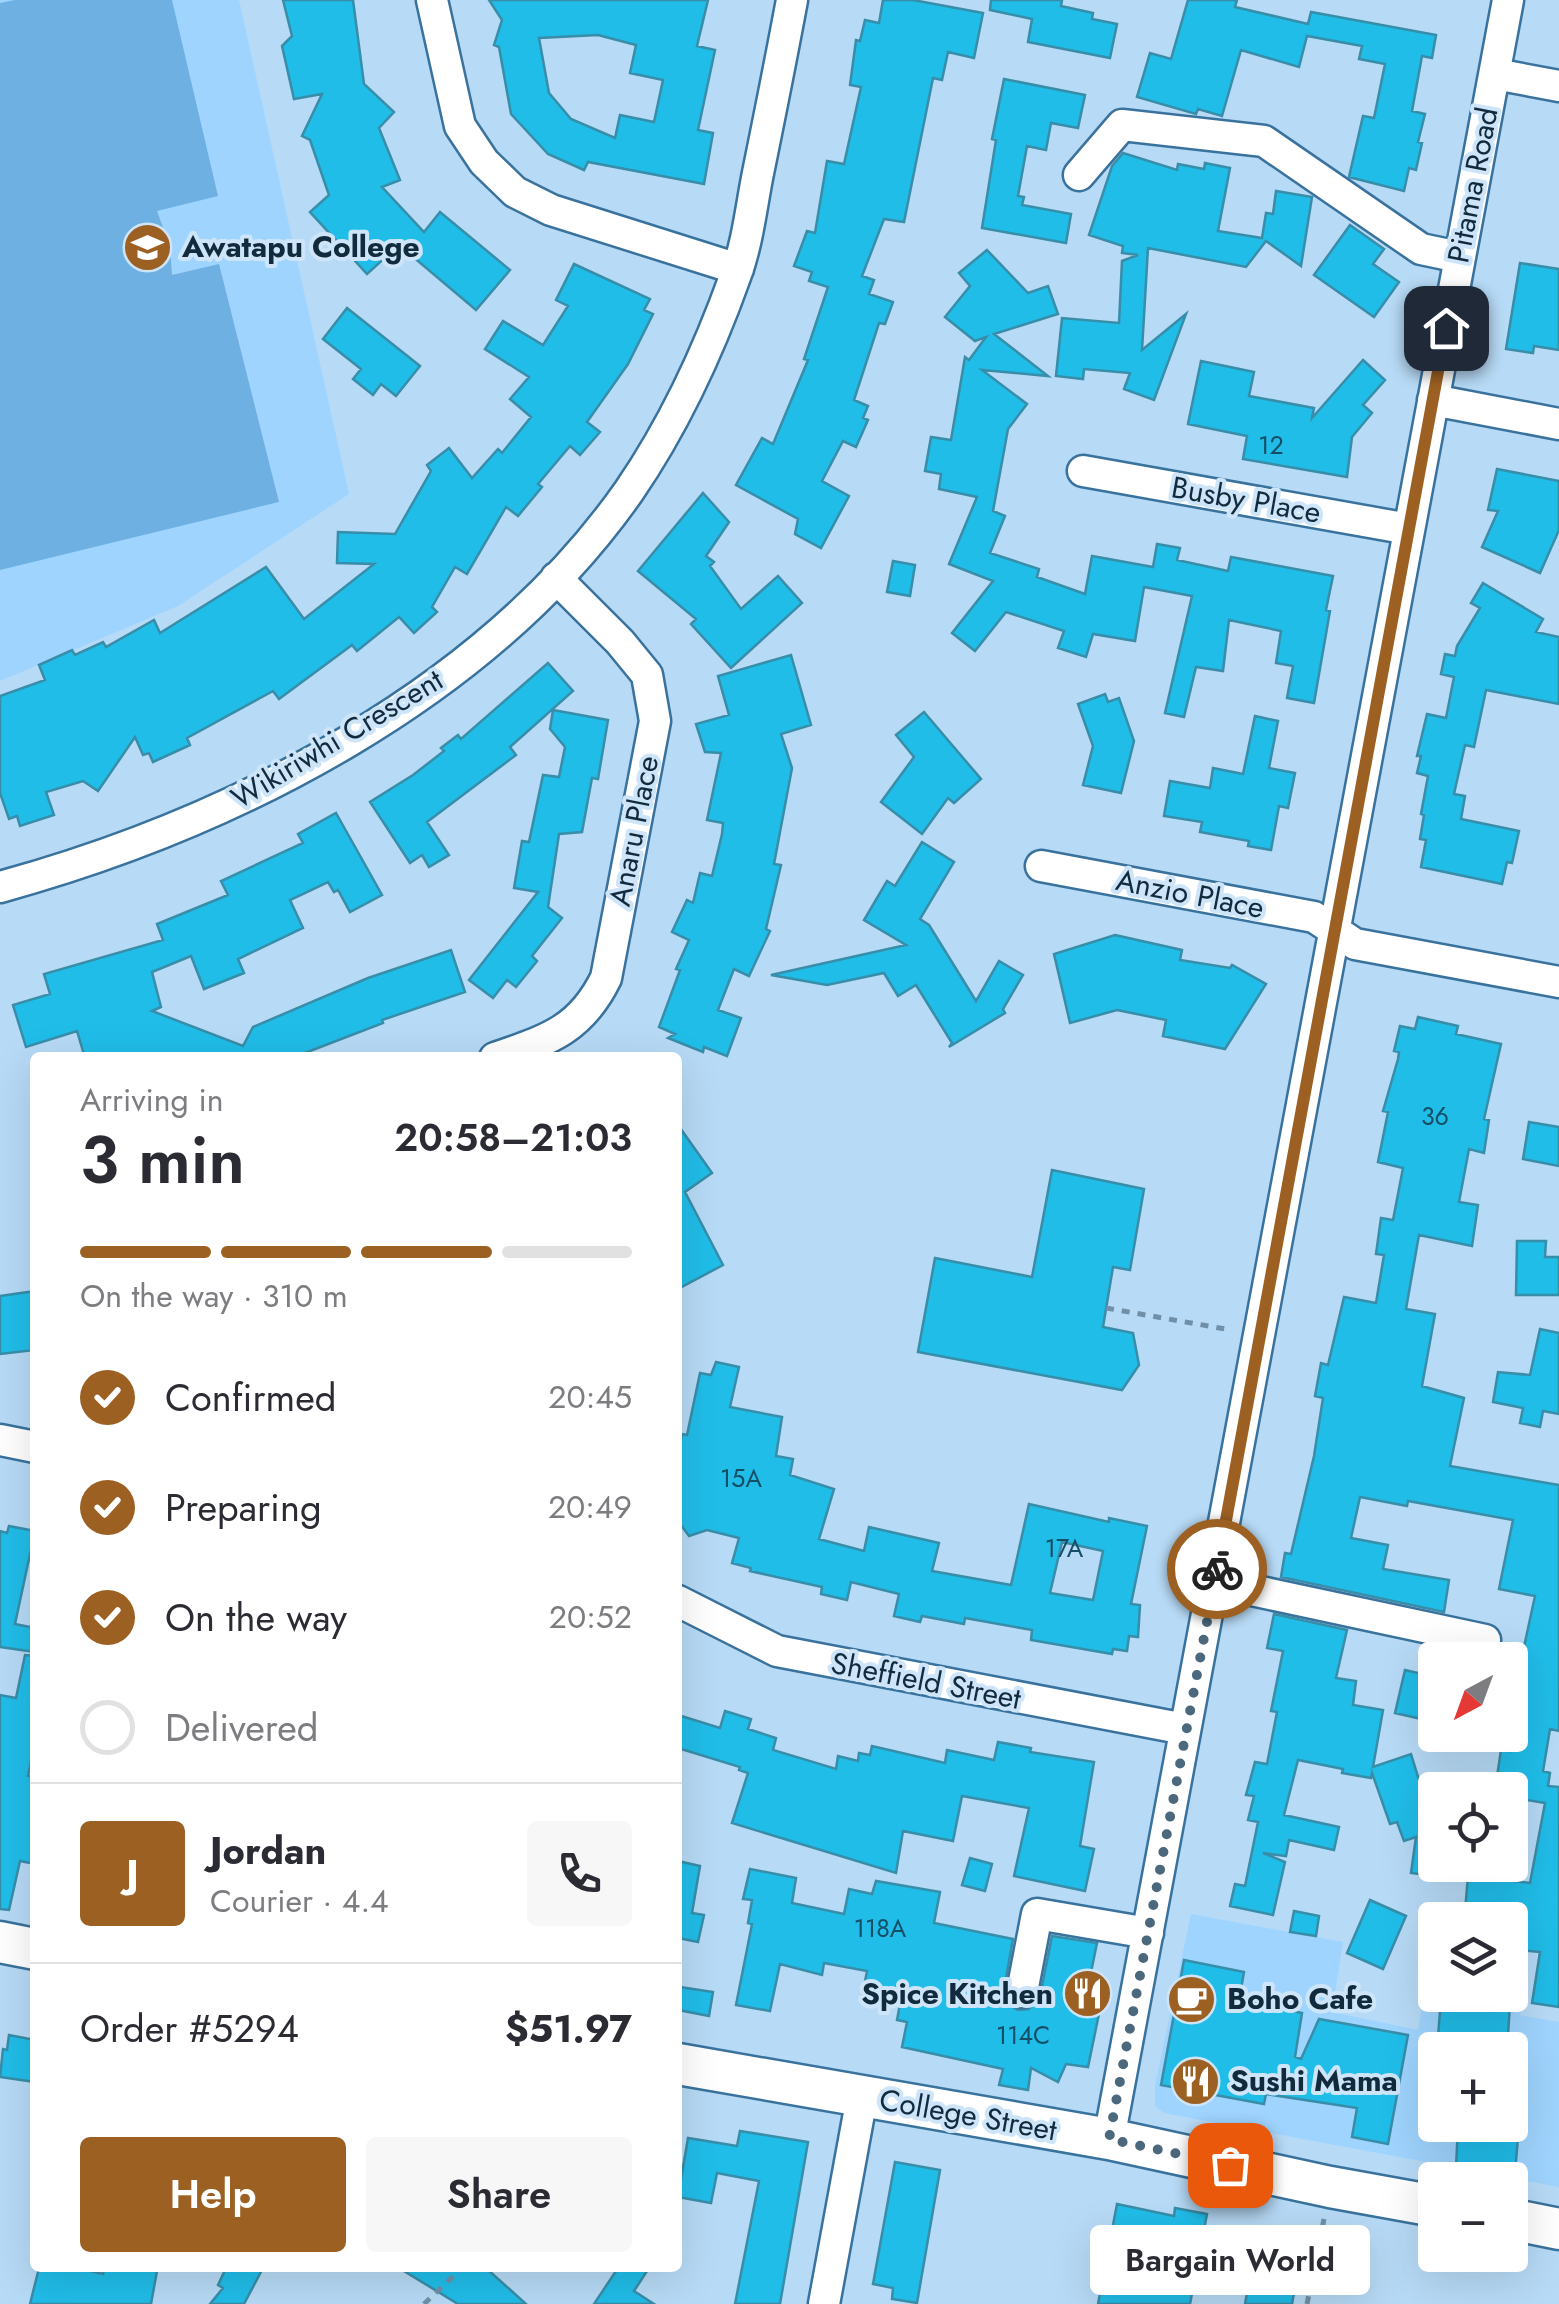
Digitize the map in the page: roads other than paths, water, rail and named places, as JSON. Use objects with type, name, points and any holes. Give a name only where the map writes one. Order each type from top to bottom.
[{"type":"main road","points":[[0,1942],[30,1948]]},
{"type":"main road","name":"College Street","points":[[682,2065],[1109,2139],[1418,2203]]},
{"type":"main road","points":[[1528,2223],[1559,2229]]},
{"type":"street","points":[[432,0],[460,126],[484,162],[515,192],[551,210],[738,269]]},
{"type":"street","name":"Wikiriwhi Crescent","points":[[0,887],[149,838],[226,806],[304,766],[378,722],[451,670],[556,578],[628,492],[658,445],[707,352],[738,269],[792,0]]},
{"type":"street","name":"Pitama Road","points":[[1109,2139],[1508,0]]},
{"type":"street","points":[[1495,74],[1559,86]]},
{"type":"street","points":[[1079,175],[1122,125],[1264,141],[1421,250],[1460,257]]},
{"type":"street","points":[[1433,400],[1559,424]]},
{"type":"street","name":"Busby Place","points":[[1084,471],[1409,530]]},
{"type":"street","name":"Anaru Place","points":[[513,1052],[551,1039],[583,1013],[606,978],[655,721],[648,675],[556,578]]},
{"type":"street","name":"Anzio Place","points":[[1041,866],[1314,917],[1355,944],[1559,982]]},
{"type":"street","points":[[0,1440],[30,1446]]},
{"type":"street","points":[[1214,1582],[1485,1640]]},
{"type":"street","name":"Sheffield Street","points":[[682,1603],[777,1651],[1185,1729]]},
{"type":"street","points":[[1022,1992],[1037,1914],[1148,1933]]},
{"type":"street","points":[[824,2304],[862,2097]]},
{"type":"place","name":"Awatapu College","points":[[147,247]]},
{"type":"place","name":"Spice Kitchen","points":[[1088,1994]]},
{"type":"place","name":"Boho Cafe","points":[[1192,1999]]},
{"type":"place","name":"Sushi Mama","points":[[1195,2081]]},
{"type":"place","name":"Bargain World","points":[[1230,2165]]}]
